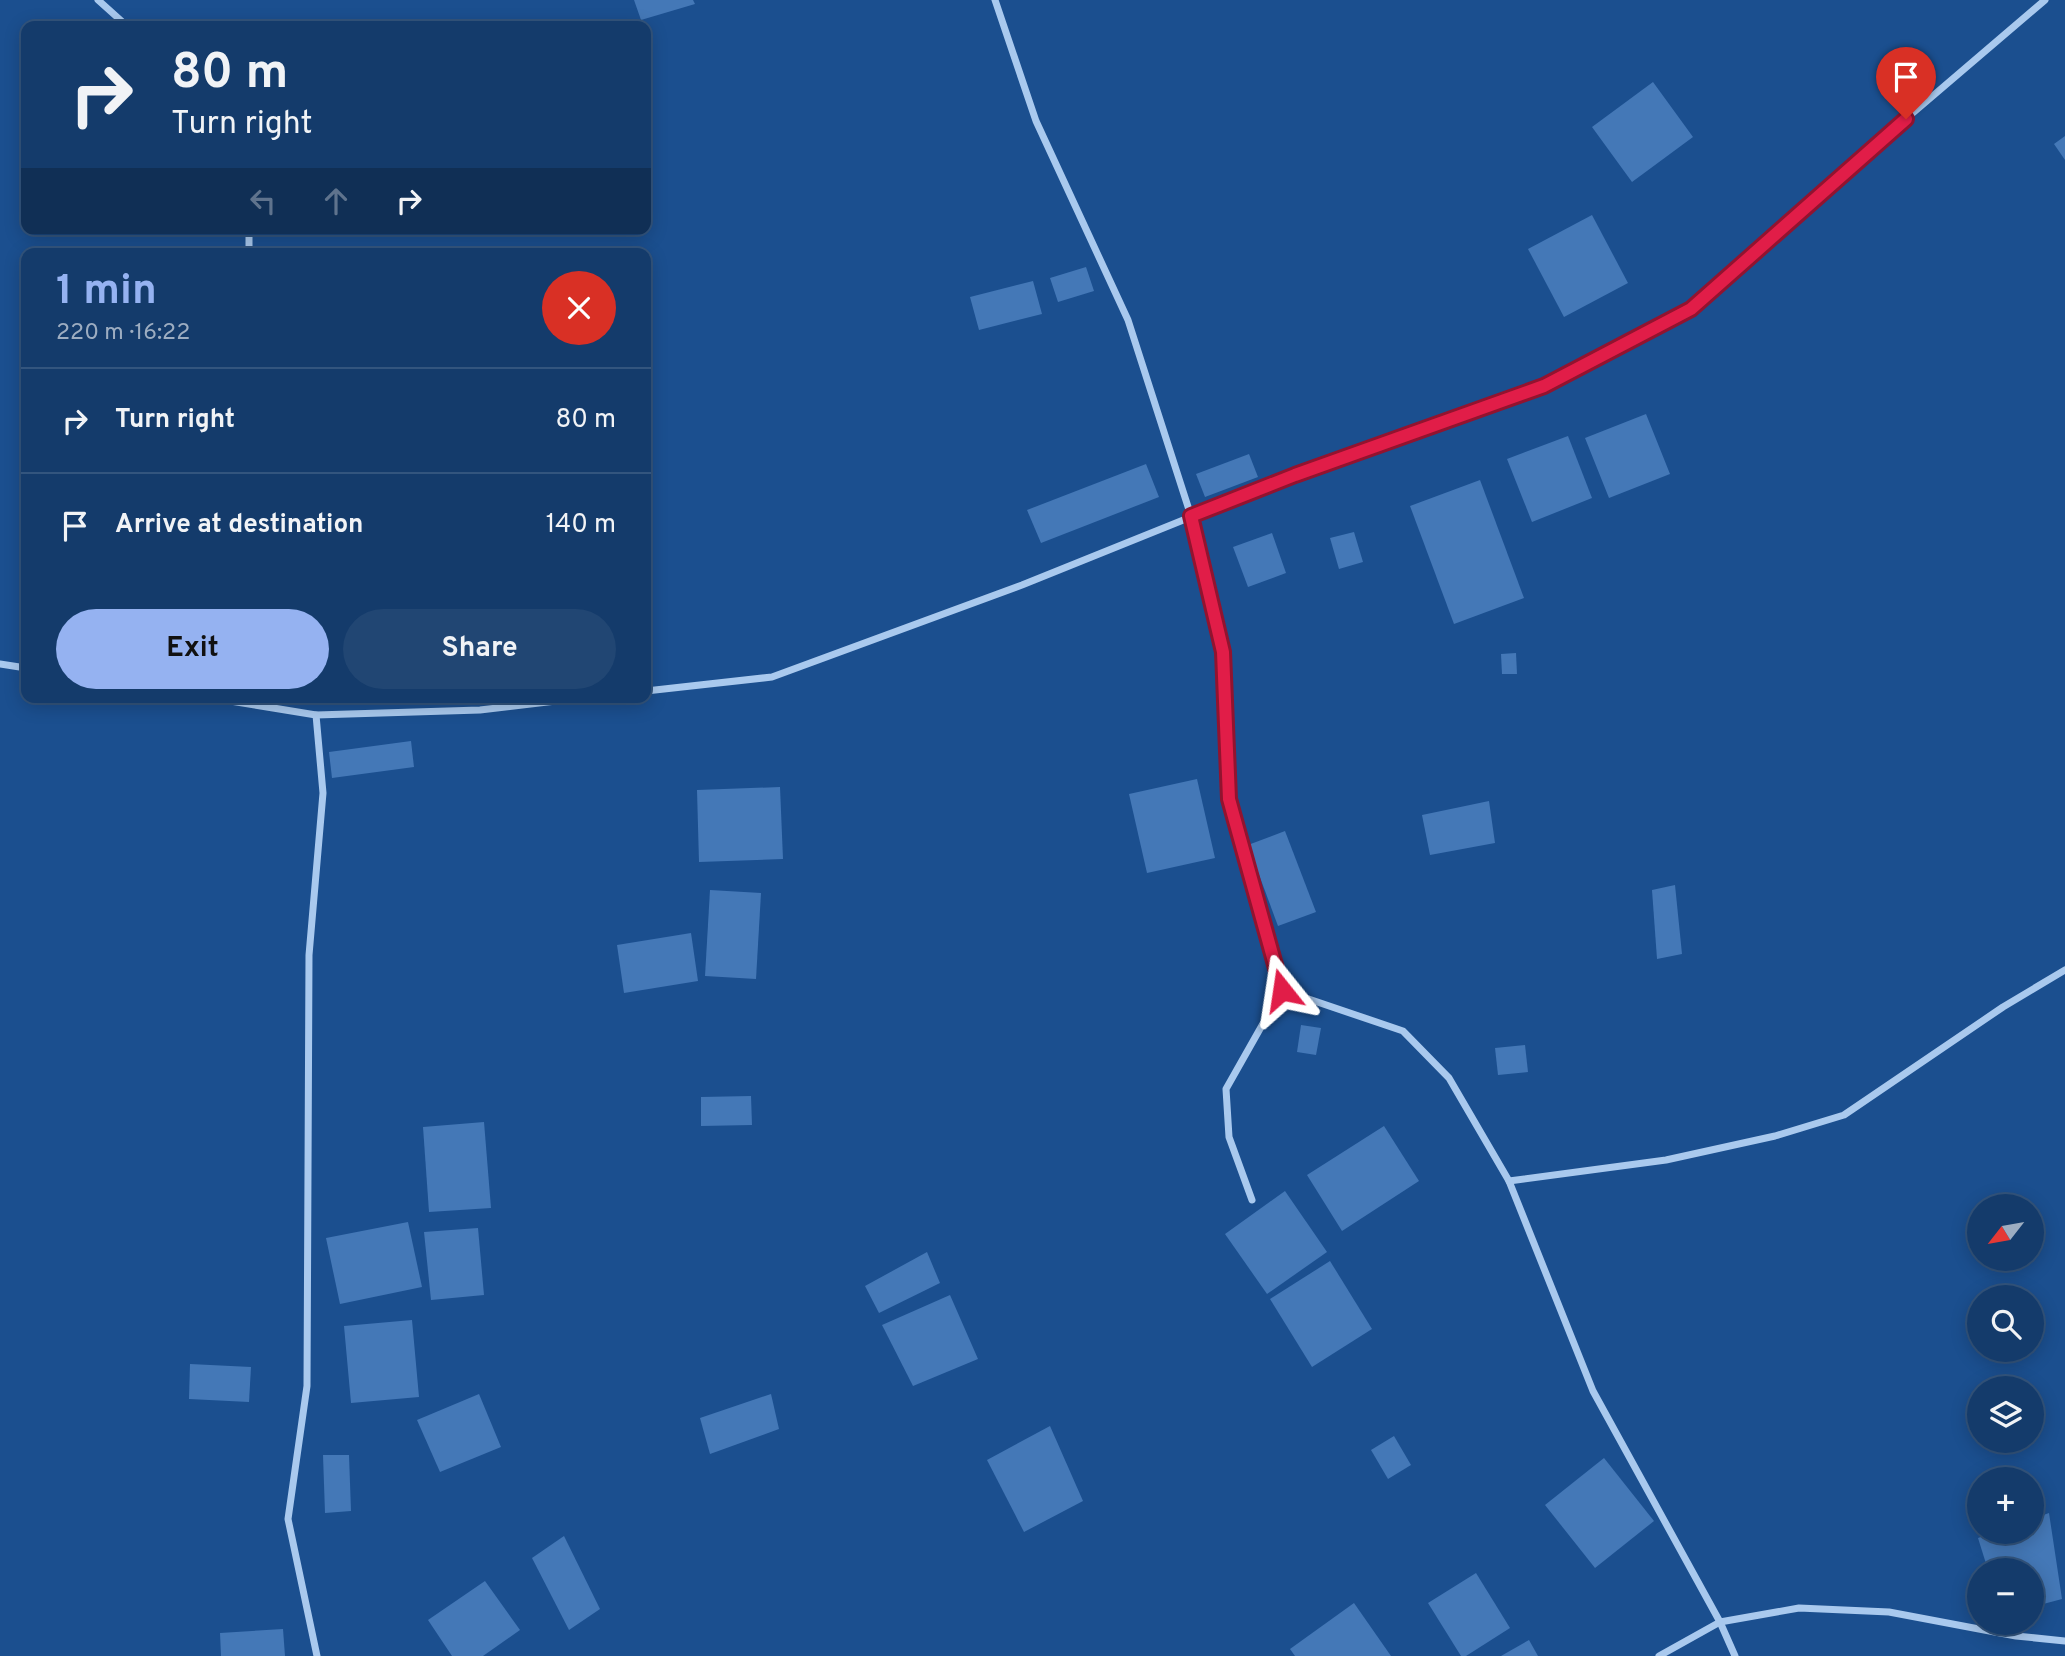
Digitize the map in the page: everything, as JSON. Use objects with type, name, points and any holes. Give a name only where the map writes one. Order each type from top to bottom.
[{"type":"street","points":[[98,0],[121,21]]},
{"type":"street","points":[[995,0],[1036,121],[1128,320],[1191,516],[1223,652],[1229,799],[1282,990],[1226,1089],[1229,1137],[1252,1200]]},
{"type":"street","points":[[651,690],[772,677],[1021,585],[1295,475],[1544,386],[1691,309],[1866,153],[2045,0]]},
{"type":"street","points":[[0,664],[21,667]]},
{"type":"street","points":[[258,703],[316,715],[480,709],[536,703]]},
{"type":"street","points":[[316,715],[323,793],[309,955],[307,1386],[288,1519],[317,1656]]},
{"type":"street","points":[[1508,1181],[1666,1160],[1774,1136],[1844,1115],[1991,1014],[2065,970]]},
{"type":"street","points":[[1282,990],[1403,1031],[1449,1078],[1508,1181],[1593,1391],[1720,1622],[1735,1656]]},
{"type":"street","points":[[1659,1656],[1720,1622],[1799,1608],[1889,1612],[2016,1636],[2065,1641]]},
{"type":"building","points":[[634,0],[693,0],[695,4],[641,20]]},
{"type":"building","points":[[1653,82],[1693,137],[1632,182],[1592,127]]},
{"type":"building","points":[[2065,136],[2065,160],[2054,144]]},
{"type":"building","points":[[1592,215],[1628,283],[1564,317],[1528,249]]},
{"type":"building","points":[[1086,267],[1094,291],[1058,302],[1050,278]]},
{"type":"building","points":[[1033,281],[1042,314],[979,330],[970,297]]},
{"type":"building","points":[[1646,414],[1670,474],[1609,498],[1585,438]]},
{"type":"building","points":[[1568,436],[1592,498],[1532,522],[1507,459]]},
{"type":"building","points":[[1249,454],[1258,477],[1205,497],[1196,474]]},
{"type":"building","points":[[1146,464],[1159,497],[1041,543],[1027,510]]},
{"type":"building","points":[[1480,480],[1524,598],[1454,624],[1410,506]]},
{"type":"building","points":[[1354,532],[1363,562],[1339,569],[1330,538]]},
{"type":"building","points":[[1272,533],[1286,573],[1248,587],[1233,547]]},
{"type":"building","points":[[1516,653],[1517,674],[1502,674],[1501,654]]},
{"type":"building","points":[[411,741],[414,767],[332,778],[329,752]]},
{"type":"building","points":[[1197,779],[1215,858],[1147,873],[1129,794]]},
{"type":"building","points":[[780,787],[783,859],[699,862],[697,790]]},
{"type":"building","points":[[1489,801],[1495,843],[1430,855],[1422,815]]},
{"type":"building","points":[[1285,831],[1316,912],[1278,926],[1248,845]]},
{"type":"building","points":[[1675,885],[1682,954],[1657,959],[1652,890]]},
{"type":"building","points":[[710,890],[761,893],[756,979],[705,976]]},
{"type":"building","points":[[691,933],[698,981],[624,993],[617,945]]},
{"type":"building","points":[[1301,1025],[1321,1028],[1316,1055],[1297,1052]]},
{"type":"building","points":[[1525,1045],[1528,1072],[1498,1075],[1495,1048]]},
{"type":"building","points":[[751,1096],[752,1125],[701,1126],[701,1097]]},
{"type":"building","points":[[484,1122],[491,1208],[429,1212],[423,1127]]},
{"type":"building","points":[[1384,1126],[1419,1181],[1342,1231],[1307,1175]]},
{"type":"building","points":[[1285,1191],[1327,1252],[1267,1294],[1225,1234]]},
{"type":"building","points":[[408,1222],[422,1287],[340,1304],[326,1238]]},
{"type":"building","points":[[478,1228],[484,1295],[431,1300],[424,1232]]},
{"type":"building","points":[[927,1252],[940,1283],[879,1313],[865,1286]]},
{"type":"building","points":[[1330,1261],[1372,1329],[1312,1367],[1270,1299]]},
{"type":"building","points":[[950,1295],[978,1359],[913,1386],[882,1325]]},
{"type":"building","points":[[412,1320],[419,1397],[351,1403],[344,1326]]},
{"type":"building","points":[[190,1364],[251,1367],[249,1402],[189,1399]]},
{"type":"building","points":[[479,1394],[501,1447],[440,1472],[417,1420]]},
{"type":"building","points":[[771,1394],[779,1429],[710,1454],[700,1418]]},
{"type":"building","points":[[1050,1426],[1083,1501],[1024,1532],[987,1460]]},
{"type":"building","points":[[1394,1436],[1411,1465],[1388,1479],[1371,1450]]},
{"type":"building","points":[[323,1455],[349,1455],[351,1511],[325,1513]]},
{"type":"building","points":[[1604,1458],[1654,1521],[1595,1568],[1545,1505]]},
{"type":"building","points":[[2049,1513],[2062,1599],[2044,1604],[2044,1558],[1984,1558],[1980,1544],[2044,1544],[2044,1515]]},
{"type":"building","points":[[564,1536],[600,1609],[569,1630],[532,1558]]},
{"type":"building","points":[[1476,1573],[1510,1628],[1466,1656],[1461,1656],[1428,1603]]},
{"type":"building","points":[[485,1581],[520,1630],[483,1656],[452,1656],[428,1620]]},
{"type":"building","points":[[1354,1603],[1391,1656],[1295,1656],[1290,1649]]},
{"type":"building","points":[[283,1629],[285,1656],[221,1656],[220,1633]]},
{"type":"building","points":[[1529,1640],[1538,1656],[1501,1656]]},
{"type":"route","points":[[1282,990],[1229,799],[1223,652],[1191,516],[1295,475],[1544,386],[1691,309],[1906,119]]}]
